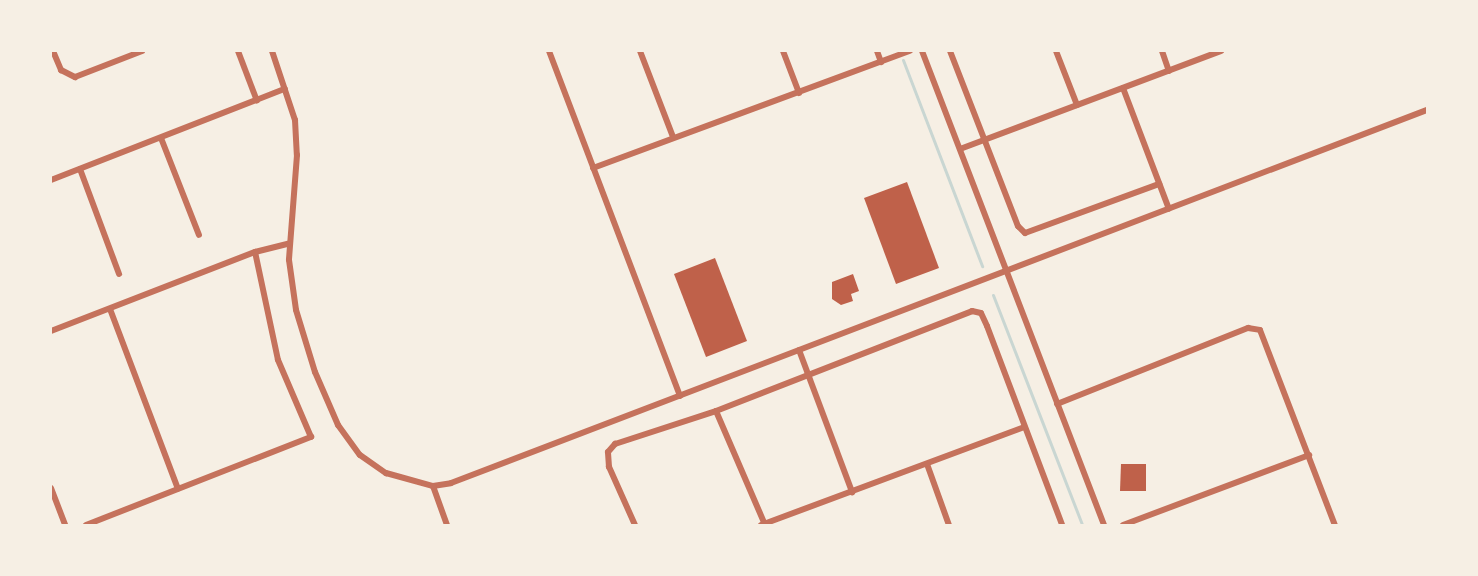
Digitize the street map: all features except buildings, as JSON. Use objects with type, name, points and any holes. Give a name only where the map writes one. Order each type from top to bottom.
[{"type":"street","points":[[53,51],[61,70],[75,77],[142,51]]},
{"type":"street","points":[[238,51],[256,101]]},
{"type":"street","points":[[272,51],[297,134],[288,244],[293,297],[305,346],[338,425],[360,455],[386,473],[433,486],[451,483],[681,396],[1427,110]]},
{"type":"street","points":[[549,51],[681,396]]},
{"type":"street","points":[[640,51],[673,137]]},
{"type":"street","points":[[783,51],[799,93]]},
{"type":"street","points":[[877,51],[881,62]]},
{"type":"street","points":[[593,168],[910,51]]},
{"type":"street","points":[[922,51],[1104,525]]},
{"type":"street","points":[[950,51],[1018,226],[1032,232],[1160,184]]},
{"type":"street","points":[[1056,51],[1077,105]]},
{"type":"street","points":[[1161,51],[1169,71]]},
{"type":"street","points":[[960,149],[1221,51]]},
{"type":"street","points":[[1122,88],[1169,209]]},
{"type":"street","points":[[51,180],[285,89]]},
{"type":"street","points":[[161,138],[199,235]]},
{"type":"street","points":[[80,169],[119,274]]},
{"type":"street","points":[[51,332],[255,252],[288,244]]},
{"type":"street","points":[[86,525],[311,437],[277,356],[255,252]]},
{"type":"street","points":[[110,309],[178,489]]},
{"type":"street","points":[[635,525],[609,467],[608,452],[615,444],[716,411],[972,311],[981,313],[1062,525]]},
{"type":"street","points":[[1057,404],[1253,327],[1267,341],[1335,525]]},
{"type":"street","points":[[799,350],[852,492]]},
{"type":"street","points":[[716,411],[764,525],[1024,427]]},
{"type":"street","points":[[1124,525],[1308,455]]},
{"type":"street","points":[[927,464],[949,525]]},
{"type":"street","points":[[433,486],[447,525]]},
{"type":"street","points":[[51,488],[65,525]]},
{"type":"waterway","points":[[903,60],[982,266]]},
{"type":"waterway","points":[[993,295],[1082,525]]}]
